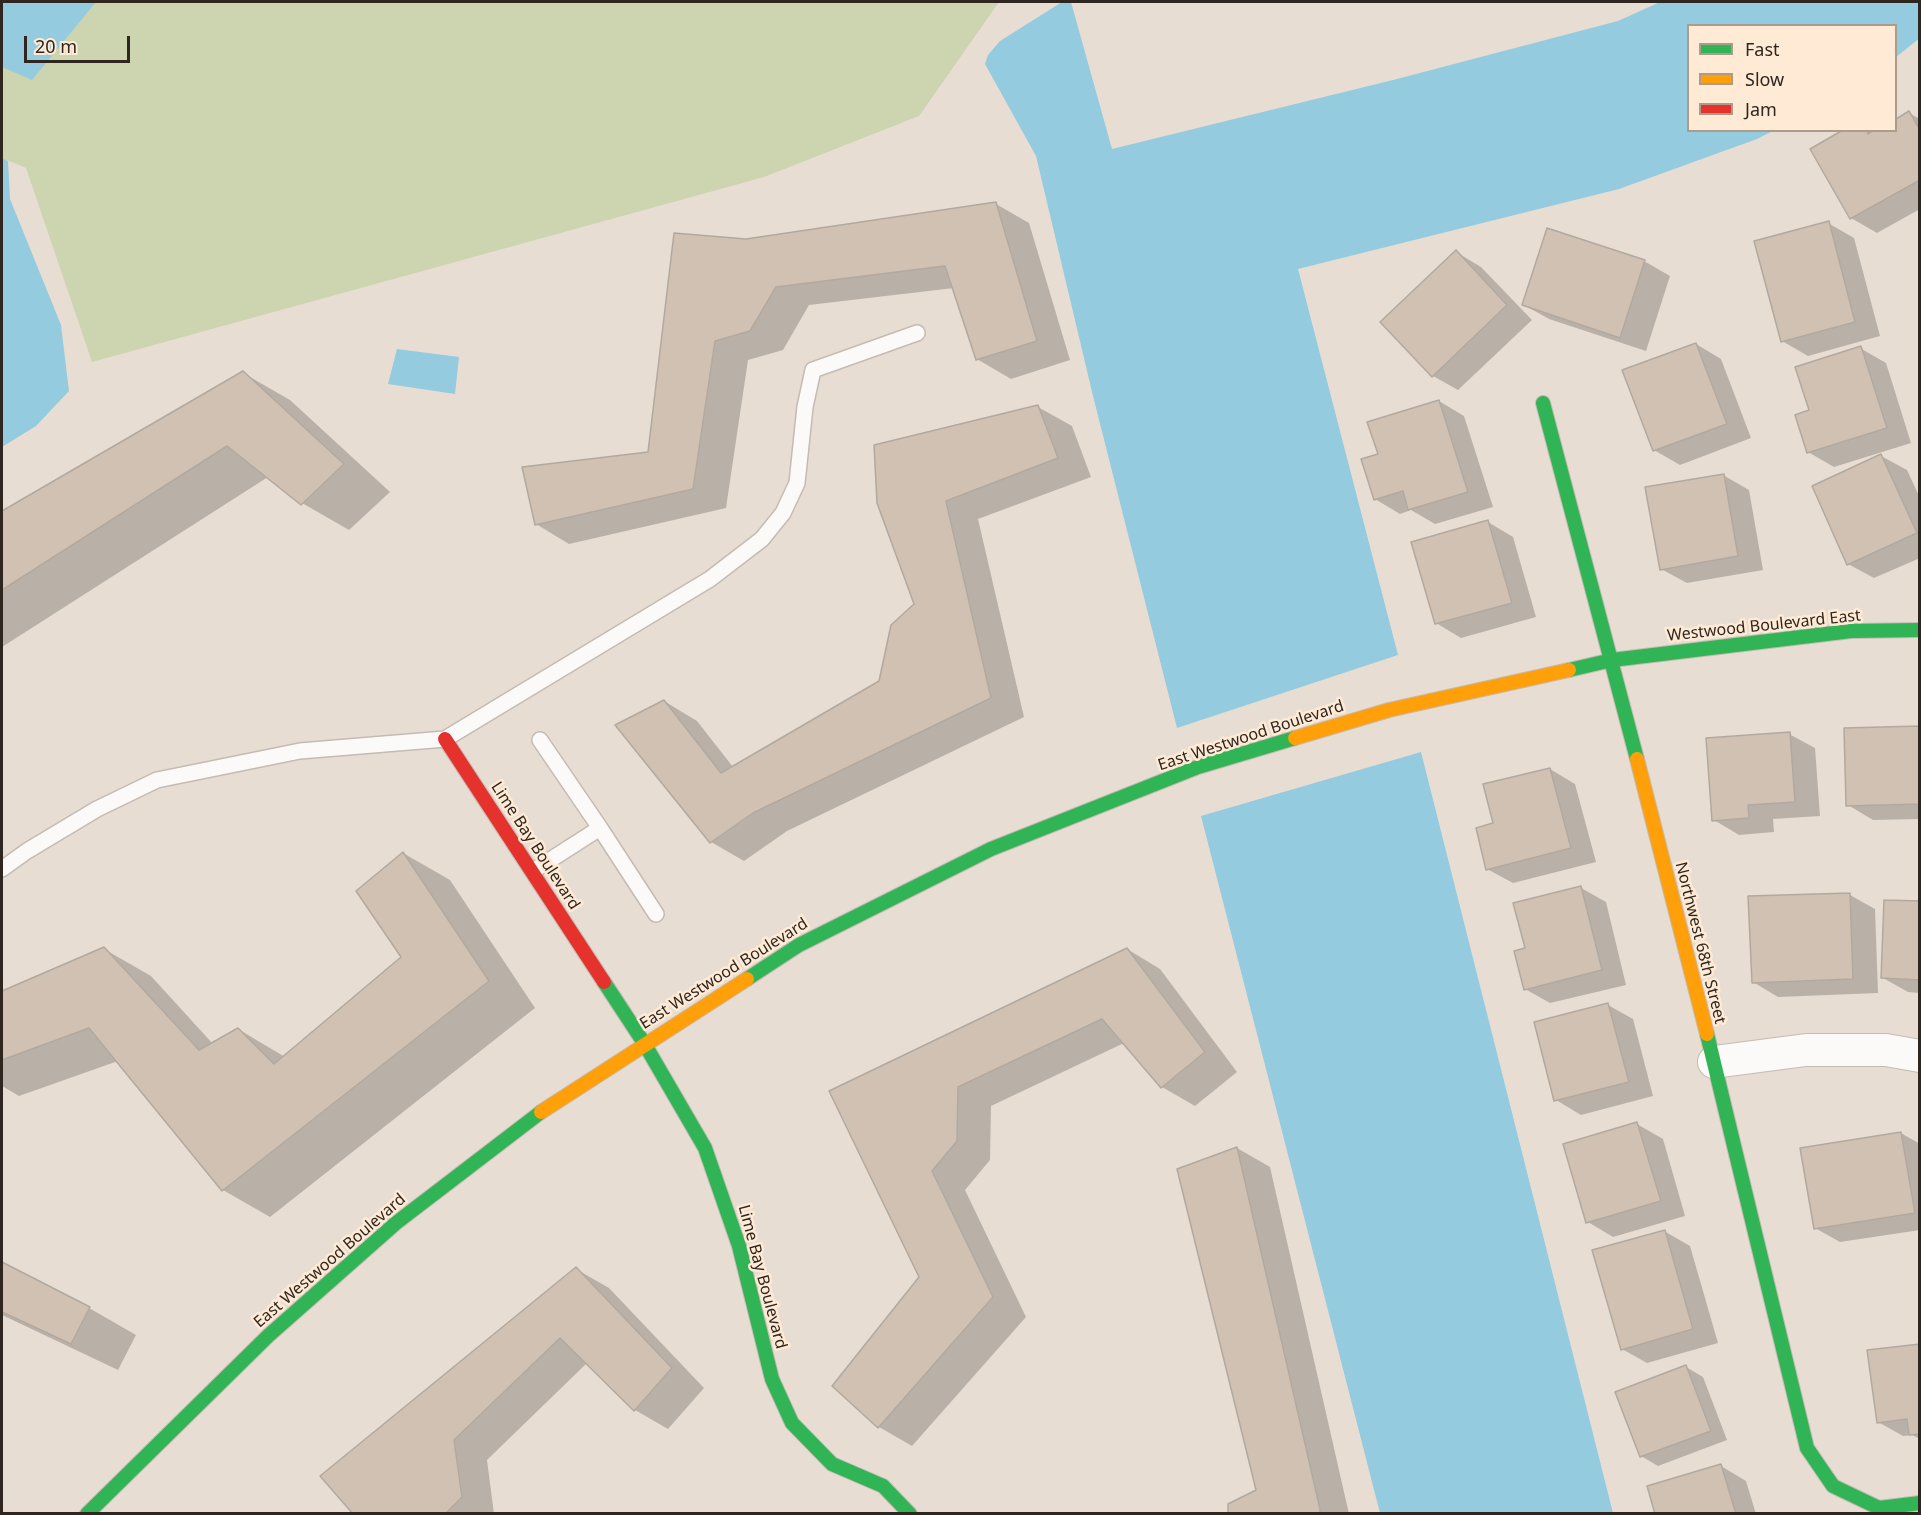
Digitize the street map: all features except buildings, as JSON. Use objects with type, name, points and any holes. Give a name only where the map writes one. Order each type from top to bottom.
[{"type":"street","name":"Northwest 68th Street","points":[[1543,403],[1612,660],[1807,1448],[1833,1486],[1879,1508],[1920,1503]]},
{"type":"street","name":"Westwood Boulevard East","points":[[1612,660],[1851,630],[1920,630]]},
{"type":"street","name":"East Westwood Boulevard","points":[[87,1514],[268,1336],[396,1223],[528,1120],[799,945],[991,849],[1187,771],[1389,710],[1612,660]]},
{"type":"street","name":"Lime Bay Boulevard","points":[[445,739],[644,1043],[705,1148],[739,1246],[772,1379],[792,1424],[832,1464],[883,1486],[910,1514]]},
{"type":"street","points":[[1713,1062],[1806,1050],[1886,1050],[1920,1056]]},
{"type":"lane","points":[[2,869],[27,851],[97,809],[157,780],[300,751],[445,739],[710,579],[762,539],[783,513],[797,483],[805,407],[813,370],[917,333]]},
{"type":"lane","points":[[540,740],[656,914]]},
{"type":"lane","points":[[533,871],[600,828]]},
{"type":"green space","points":[[2,2],[999,2],[919,116],[764,177],[92,362],[26,168],[2,158]]},
{"type":"water","points":[[2,2],[96,2],[32,80],[2,67]]},
{"type":"water","points":[[1062,2],[1071,2],[1112,149],[1393,80],[1618,21],[1660,2],[1919,2],[1920,38],[1897,56],[1897,24],[1687,24],[1687,132],[1771,132],[1619,189],[1298,269],[1398,655],[1177,728],[1093,396],[1036,156],[985,64],[988,55],[1000,41]]},
{"type":"water","points":[[2,158],[8,161],[10,199],[61,325],[69,391],[36,426],[2,447]]},
{"type":"water","points":[[397,349],[459,357],[455,394],[388,384]]},
{"type":"water","points":[[1421,752],[1613,1513],[1380,1513],[1201,816]]},
{"type":"traffic: fast","points":[[1543,403],[1637,759]]},
{"type":"traffic: fast","points":[[1569,670],[1612,660],[1851,631],[1920,630]]},
{"type":"traffic: fast","points":[[747,979],[799,945],[991,849],[1198,767],[1295,738]]},
{"type":"traffic: fast","points":[[604,982],[644,1043],[705,1148],[739,1246],[772,1379],[792,1423],[832,1464],[883,1486],[910,1514]]},
{"type":"traffic: fast","points":[[1707,1034],[1807,1448],[1833,1486],[1879,1508],[1920,1503]]},
{"type":"traffic: fast","points":[[87,1514],[268,1336],[396,1223],[541,1112]]},
{"type":"traffic: slow","points":[[1295,738],[1389,710],[1569,670]]},
{"type":"traffic: slow","points":[[1637,759],[1707,1034]]},
{"type":"traffic: slow","points":[[541,1112],[747,979]]},
{"type":"traffic: jam","points":[[445,739],[604,982]]}]
